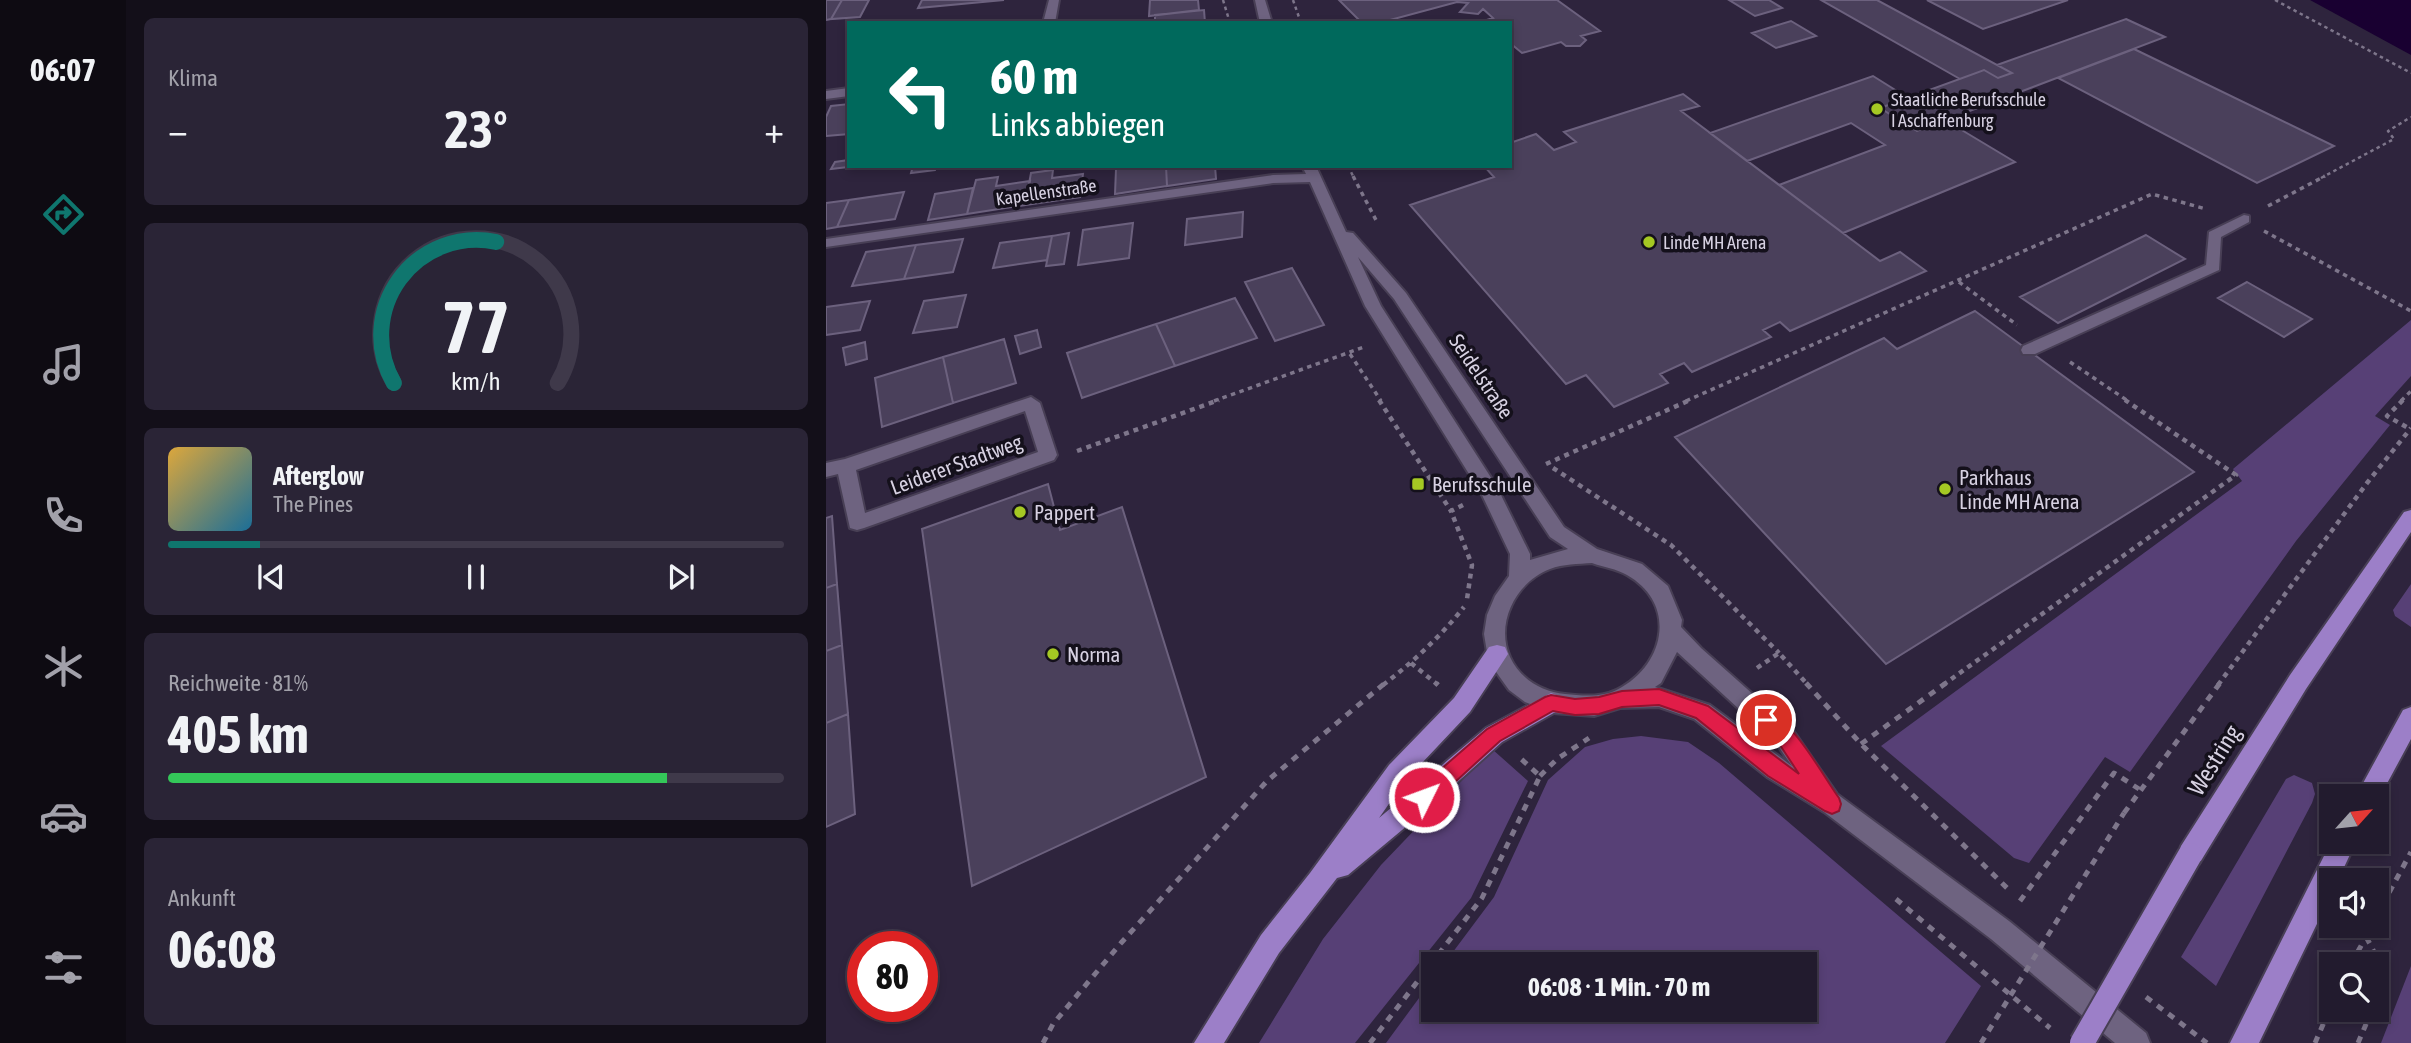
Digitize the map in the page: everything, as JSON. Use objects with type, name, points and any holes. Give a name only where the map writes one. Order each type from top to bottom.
[{"type":"highway","name":"Westring","points":[[2082,1043],[2190,855],[2298,682],[2411,517]]},
{"type":"highway","points":[[1208,1043],[1270,944],[1319,882],[1397,773],[1462,705],[1497,654]]},
{"type":"highway","points":[[1319,882],[1424,797],[1494,735],[1551,703]]},
{"type":"highway","points":[[2375,784],[2411,717]]},
{"type":"highway","points":[[2244,1043],[2338,854]]},
{"type":"street","points":[[1049,21],[1054,0]]},
{"type":"street","points":[[1260,0],[1265,21]]},
{"type":"street","points":[[826,95],[847,92]]},
{"type":"street","name":"Seidelstraße","points":[[1311,172],[1373,306],[1490,492],[1520,554],[1519,578]]},
{"type":"street","name":"Kapellenstraße","points":[[826,243],[1311,172]]},
{"type":"street","points":[[2036,347],[2214,267],[2214,235],[2244,219]]},
{"type":"street","name":"Seidelstraße","points":[[1333,220],[1400,296],[1557,532],[1592,555]]},
{"type":"street","name":"Leiderer Stadtweg","points":[[826,470],[846,466],[1031,403],[1048,455],[857,523],[846,466]]},
{"type":"street","points":[[1622,699],[1638,690],[1658,671],[1670,649],[1673,633],[1667,603],[1654,583],[1624,563],[1592,555],[1569,556],[1548,562],[1519,578],[1502,601],[1495,618],[1493,636],[1497,654],[1508,675],[1527,692],[1551,703],[1575,707],[1622,699],[1659,697],[1702,712],[1775,769],[1832,804],[2000,930],[2136,1043]]},
{"type":"street","points":[[1673,633],[1784,736],[1832,804]]},
{"type":"path","points":[[1223,0],[1229,21]]},
{"type":"path","points":[[1293,0],[1300,21]]},
{"type":"path","points":[[2275,0],[2411,73]]},
{"type":"path","points":[[2244,219],[2394,138],[2388,131],[2411,117]]},
{"type":"path","points":[[1546,464],[2152,194],[2244,219],[2411,311]]},
{"type":"path","points":[[1861,744],[2236,475],[2036,347],[1959,282]]},
{"type":"path","points":[[1048,455],[1071,453],[1350,354],[1391,334]]},
{"type":"path","points":[[1043,1043],[1053,1024],[1112,953],[1266,781],[1411,663],[1449,626],[1466,604],[1472,565],[1451,511],[1350,354]]},
{"type":"path","points":[[1981,1043],[2139,789],[2410,429],[2387,416],[2411,391]]},
{"type":"path","points":[[1538,453],[1546,464],[1671,545],[1779,653],[1861,744],[2031,909]]},
{"type":"path","points":[[1451,511],[1490,492]]},
{"type":"path","points":[[1730,687],[1779,653]]},
{"type":"path","points":[[1370,1043],[1482,898],[1540,776],[1494,735]]},
{"type":"path","points":[[2020,901],[2114,773],[2139,789]]},
{"type":"path","points":[[2389,893],[2411,852]]},
{"type":"path","points":[[2042,918],[2064,934]]},
{"type":"path","points":[[2141,993],[2207,1043]]},
{"type":"path","points":[[2315,1043],[2324,1022]]},
{"type":"path","points":[[2358,1043],[2367,1022]]},
{"type":"shaded area","points":[[2310,0],[2411,0],[2411,55]]},
{"type":"shaded area","points":[[2411,320],[2411,376],[2375,416],[2390,425],[2296,541],[2130,772],[2105,757],[2029,863],[2014,858],[1881,746],[2242,481],[2233,469]]},
{"type":"shaded area","points":[[2411,584],[2411,627],[2395,616],[2393,610]]},
{"type":"shaded area","points":[[1641,736],[1688,742],[1719,763],[1981,986],[1945,1043],[1386,1043],[1421,995],[1421,1022],[1817,1022],[1817,952],[1453,952],[1494,897],[1548,780],[1585,747],[1613,739]]},
{"type":"shaded area","points":[[1492,749],[1528,781],[1471,898],[1428,952],[1421,952],[1421,960],[1355,1043],[1259,1043],[1323,939],[1381,865]]},
{"type":"shaded area","points":[[2294,775],[2312,783],[2315,794],[2312,803],[2216,986],[2181,957],[2286,779]]},
{"type":"shaded area","points":[[2411,966],[2411,1043],[2381,1043]]},
{"type":"building","points":[[826,0],[842,0],[831,19],[826,20]]},
{"type":"building","points":[[842,0],[869,0],[860,17],[831,19]]},
{"type":"building","points":[[922,0],[1004,0],[918,8]]},
{"type":"building","points":[[1150,0],[1198,0],[1199,10],[1149,16]]},
{"type":"building","points":[[1339,0],[1557,0],[1600,31],[1581,36],[1586,40],[1580,46],[1566,46],[1561,42],[1522,53],[1512,45],[1512,21],[1483,21],[1493,18],[1483,9],[1478,14],[1460,12],[1468,3],[1457,2],[1386,21],[1360,21]]},
{"type":"building","points":[[1729,0],[1769,0],[1782,8],[1755,16]]},
{"type":"building","points":[[1821,0],[1877,0],[2012,73],[1998,78],[1984,70],[1960,79]]},
{"type":"building","name":"Staatliche Berufsschule I Aschaffenburg","points":[[1927,0],[2068,0],[1983,29]]},
{"type":"building","points":[[1204,10],[1205,21],[1155,21],[1155,15]]},
{"type":"building","points":[[2126,19],[2165,37],[1917,131],[1880,108],[1984,70],[1998,78],[2012,73],[1997,65]]},
{"type":"building","points":[[1791,21],[1816,36],[1776,48],[1752,33]]},
{"type":"building","points":[[2134,49],[2334,146],[2257,183],[2058,78]]},
{"type":"building","points":[[1873,76],[1908,98],[1880,108],[1917,131],[1945,120],[2015,162],[1843,233],[1779,185],[1885,145],[1851,123],[1747,161],[1710,133]]},
{"type":"building","name":"Linde MH Arena","points":[[1683,94],[1699,106],[1681,111],[1880,261],[1900,252],[1926,271],[1790,331],[1780,322],[1763,330],[1771,337],[1692,372],[1684,363],[1660,374],[1668,383],[1614,407],[1586,375],[1566,384],[1410,205],[1494,177],[1486,168],[1512,168],[1512,142],[1536,134],[1554,150],[1576,142],[1564,132]]},
{"type":"building","points":[[847,104],[847,134],[826,136],[826,117],[831,106]]},
{"type":"building","points":[[847,160],[847,167],[831,169],[835,162]]},
{"type":"building","points":[[912,168],[936,168],[935,170],[911,173]]},
{"type":"building","points":[[1166,168],[1167,186],[1115,194],[1116,169]]},
{"type":"building","points":[[1166,168],[1215,168],[1216,179],[1167,186]]},
{"type":"building","points":[[1053,170],[1052,178],[1083,174],[1080,197],[1025,205],[1031,173]]},
{"type":"building","points":[[998,177],[996,186],[1030,181],[1025,205],[967,214],[976,180]]},
{"type":"building","points":[[973,188],[967,214],[928,220],[935,194]]},
{"type":"building","points":[[904,192],[895,219],[837,227],[849,200]]},
{"type":"building","points":[[849,200],[837,227],[826,229],[826,203]]},
{"type":"building","points":[[1243,212],[1242,237],[1185,245],[1187,219]]},
{"type":"building","points":[[1133,223],[1129,258],[1078,265],[1083,230]]},
{"type":"building","points":[[1069,233],[1064,264],[1046,266],[1052,236]]},
{"type":"building","points":[[2146,235],[2185,259],[2058,323],[2020,297]]},
{"type":"building","points":[[1052,236],[1047,260],[993,268],[1000,243]]},
{"type":"building","points":[[963,239],[953,272],[904,279],[916,245]]},
{"type":"building","points":[[916,245],[904,279],[852,286],[866,252]]},
{"type":"building","points":[[1292,268],[1324,325],[1275,341],[1245,282]]},
{"type":"building","points":[[2247,282],[2312,319],[2284,337],[2218,298]]},
{"type":"building","points":[[966,295],[957,327],[913,333],[924,301]]},
{"type":"building","points":[[1235,298],[1257,338],[1175,366],[1156,324]]},
{"type":"building","points":[[870,301],[860,330],[826,335],[826,307]]},
{"type":"building","name":"Parkhaus Linde MH Arena","points":[[1975,311],[2194,472],[1886,664],[1675,437],[1884,338],[1897,349]]},
{"type":"building","points":[[1156,324],[1175,366],[1082,398],[1067,353]]},
{"type":"building","points":[[1037,330],[1041,347],[1020,354],[1015,336]]},
{"type":"building","points":[[1004,339],[1016,383],[953,403],[943,357]]},
{"type":"building","points":[[865,342],[867,359],[846,365],[843,348]]},
{"type":"building","points":[[943,357],[953,403],[882,427],[875,378]]},
{"type":"building","name":"Norma","points":[[1048,484],[1060,530],[1122,507],[1206,777],[972,886],[922,529]]},
{"type":"building","points":[[832,516],[837,584],[826,588],[826,518]]},
{"type":"building","points":[[837,584],[842,645],[826,651],[826,588]]},
{"type":"building","points":[[842,645],[848,714],[826,723],[826,651]]},
{"type":"building","points":[[848,714],[855,814],[826,827],[826,723]]},
{"type":"place","name":"Staatliche Berufsschule I Aschaffenburg","points":[[1877,109]]},
{"type":"place","name":"Linde MH Arena","points":[[1649,242]]},
{"type":"place","name":"Berufsschule","points":[[1418,484]]},
{"type":"place","name":"Parkhaus Linde MH Arena","points":[[1945,489]]},
{"type":"place","name":"Pappert","points":[[1020,512]]},
{"type":"place","name":"Norma","points":[[1053,654]]},
{"type":"route","points":[[1424,797],[1494,735],[1551,703],[1575,707],[1622,699],[1659,697],[1702,712],[1775,769],[1832,804],[1784,736],[1766,720]]}]
